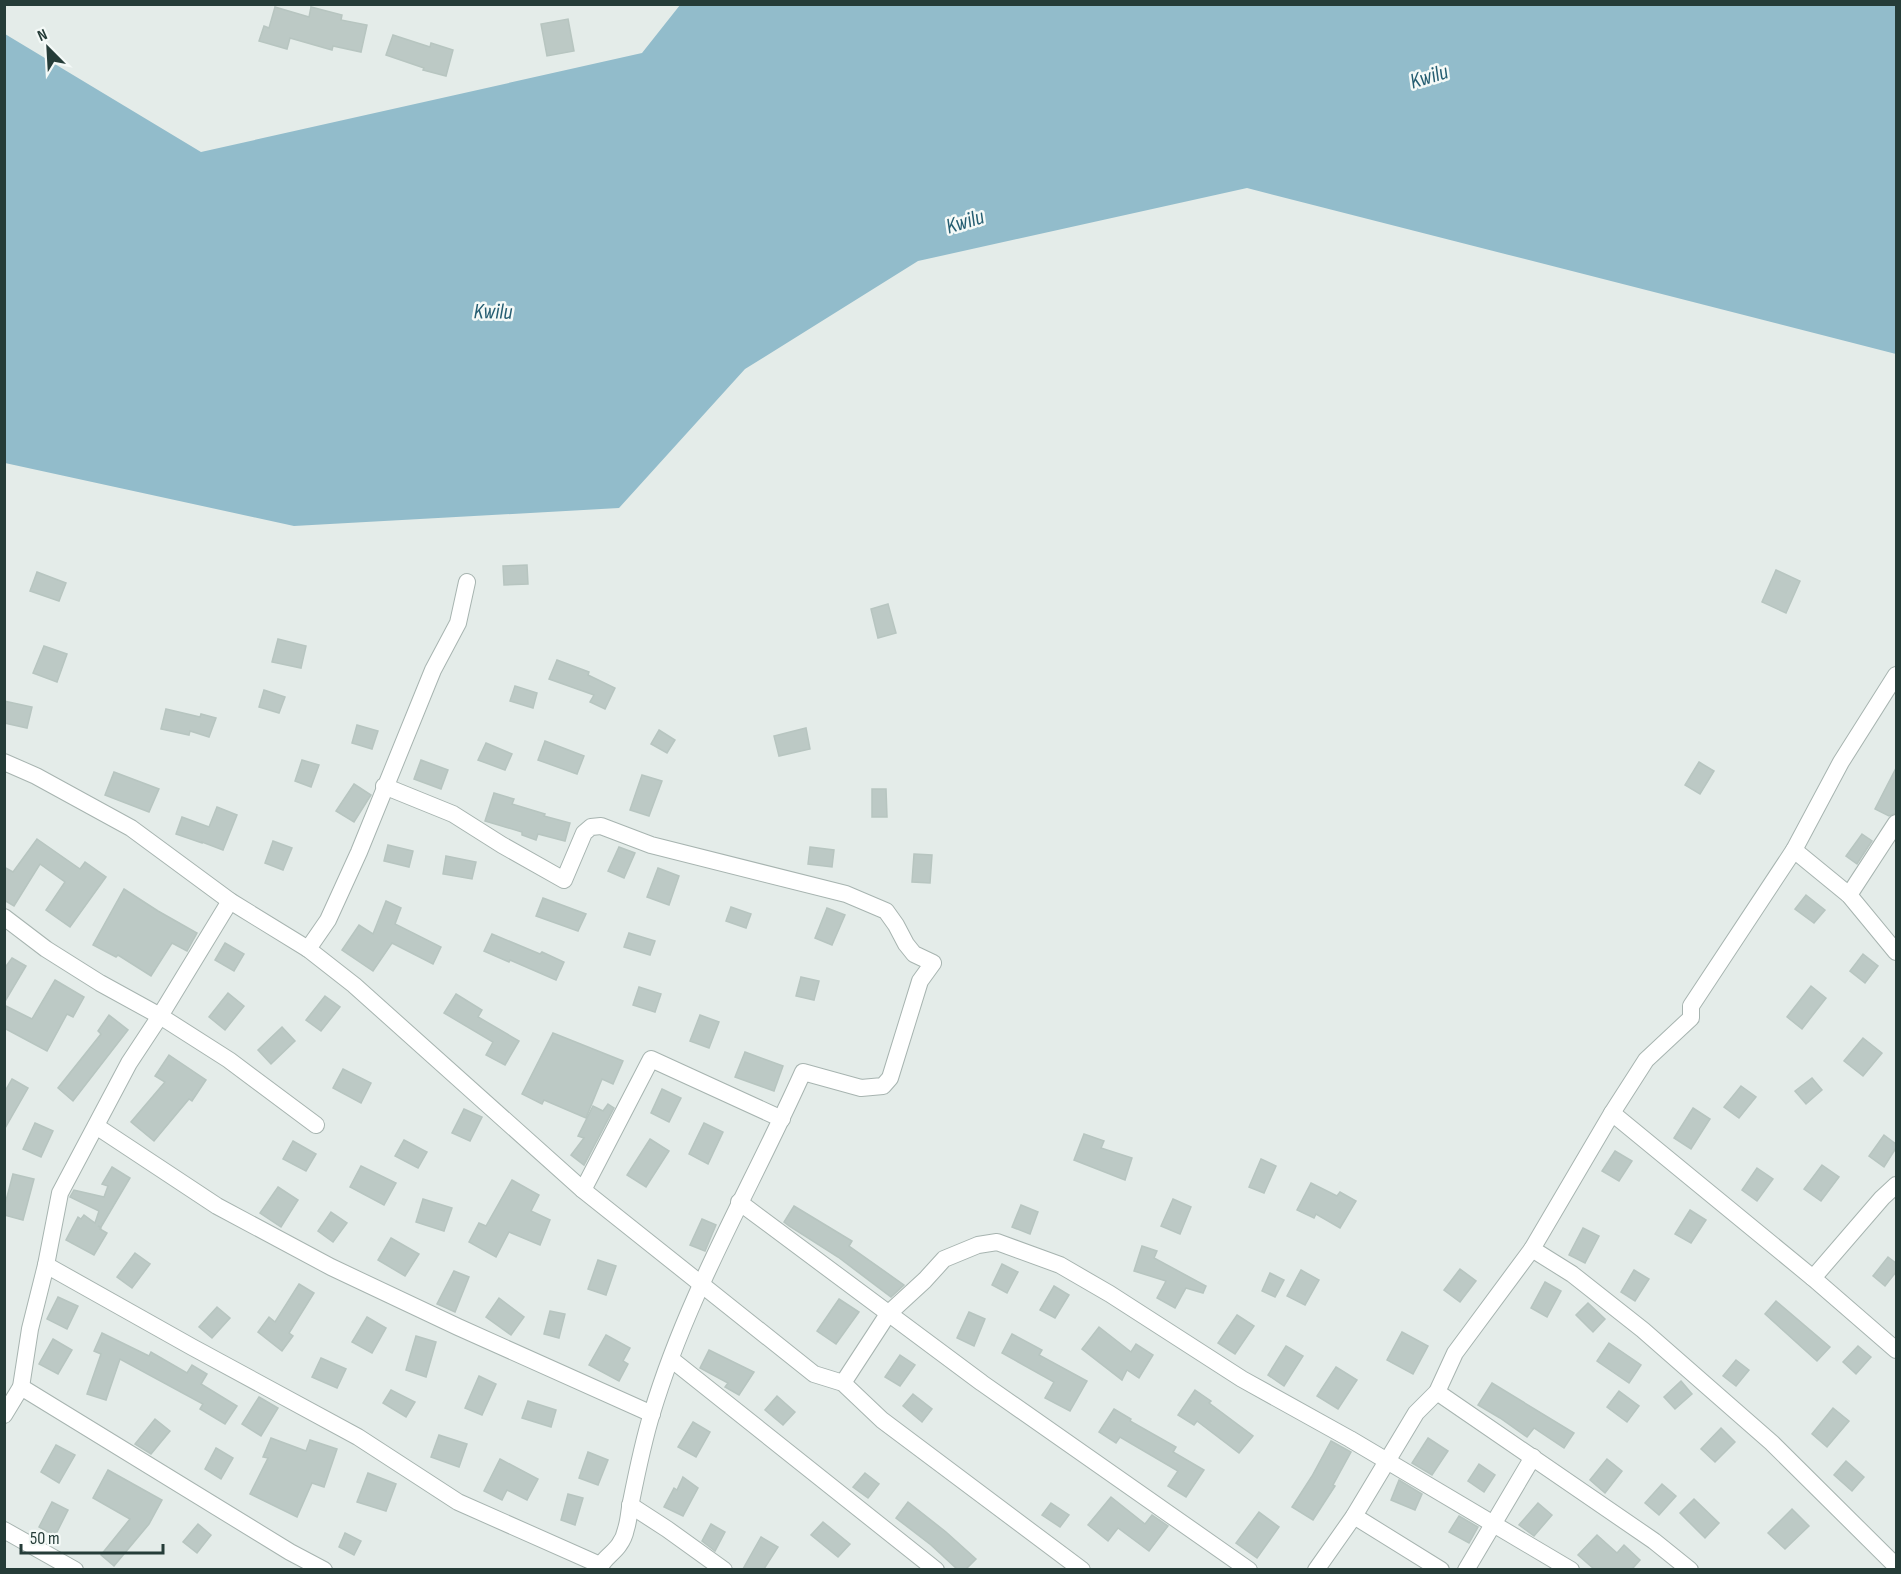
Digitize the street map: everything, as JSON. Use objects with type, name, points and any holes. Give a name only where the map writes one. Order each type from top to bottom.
[{"type":"street","points":[[308,949],[332,910],[433,670],[458,622],[467,582]]},
{"type":"street","points":[[1316,1569],[1354,1516],[1416,1413],[1437,1392],[1455,1353],[1532,1249],[1646,1060],[1691,1018],[1691,1006],[1794,850],[1840,762],[1896,675]]},
{"type":"street","points":[[4,762],[36,776],[131,828],[230,901],[308,949],[354,985],[583,1190],[814,1374],[843,1383],[882,1420],[1082,1569]]},
{"type":"street","points":[[46,1265],[358,1437],[458,1502],[600,1567],[619,1546],[626,1529],[652,1414],[671,1359],[701,1283],[803,1072],[861,1088],[883,1086],[890,1078],[920,981],[933,963],[914,954],[886,911],[846,894],[651,845],[601,826],[591,827],[584,833],[564,880],[453,814],[384,786]]},
{"type":"street","points":[[1849,895],[1896,823]]},
{"type":"street","points":[[1794,850],[1849,895],[1896,952]]},
{"type":"street","points":[[4,1415],[21,1388],[30,1329],[46,1265],[60,1193],[129,1063],[230,901]]},
{"type":"street","points":[[4,917],[64,961],[160,1016],[229,1060],[316,1125]]},
{"type":"street","points":[[583,1190],[651,1059],[782,1119]]},
{"type":"street","points":[[1612,1113],[1813,1278],[1896,1350]]},
{"type":"street","points":[[96,1126],[217,1206],[331,1267],[652,1414]]},
{"type":"street","points":[[1813,1278],[1896,1185]]},
{"type":"street","points":[[739,1202],[982,1383],[1249,1569]]},
{"type":"street","points":[[843,1383],[888,1314],[944,1259],[978,1245],[996,1242],[1060,1265],[1110,1294],[1242,1379],[1571,1569]]},
{"type":"street","points":[[1532,1249],[1572,1274],[1660,1345],[1772,1443],[1896,1566]]},
{"type":"street","points":[[671,1359],[936,1569]]},
{"type":"street","points":[[21,1388],[290,1552],[324,1569]]},
{"type":"street","points":[[1437,1392],[1654,1540],[1690,1569]]},
{"type":"street","points":[[1466,1569],[1533,1457]]},
{"type":"street","points":[[630,1505],[724,1569]]},
{"type":"street","points":[[1354,1516],[1441,1569]]},
{"type":"street","points":[[4,1530],[75,1569]]},
{"type":"water","name":"Kwilu","points":[[680,5],[1896,5],[1896,354],[1247,188],[918,261],[745,369],[619,508],[294,526],[5,463],[5,34],[201,152],[642,53]]},
{"type":"building","points":[[275,7],[309,17],[311,7],[342,15],[341,20],[367,25],[361,52],[333,46],[332,50],[290,38],[287,49],[259,41],[264,26],[269,28]]},
{"type":"building","points":[[568,19],[574,51],[547,56],[541,24]]},
{"type":"building","points":[[393,35],[430,47],[431,43],[453,50],[446,76],[423,70],[424,68],[386,55]]},
{"type":"building","points":[[527,565],[528,584],[504,585],[503,566]]},
{"type":"building","points":[[1776,570],[1800,581],[1786,613],[1762,602]]},
{"type":"building","points":[[37,572],[66,583],[59,601],[30,591]]},
{"type":"building","points":[[888,604],[896,633],[878,638],[871,609]]},
{"type":"building","points":[[278,639],[306,646],[301,668],[272,662]]},
{"type":"building","points":[[44,646],[67,654],[57,682],[33,673]]},
{"type":"building","points":[[557,660],[589,672],[588,675],[615,688],[605,709],[590,702],[594,695],[549,679]]},
{"type":"building","points":[[515,686],[537,693],[533,708],[510,701]]},
{"type":"building","points":[[264,690],[285,697],[279,713],[259,707]]},
{"type":"building","points":[[4,701],[32,707],[27,728],[4,723]]},
{"type":"building","points":[[166,709],[200,717],[201,714],[216,718],[209,737],[190,731],[189,735],[161,729]]},
{"type":"building","points":[[357,725],[378,731],[372,749],[352,743]]},
{"type":"building","points":[[806,728],[810,749],[779,756],[774,736]]},
{"type":"building","points":[[659,730],[675,740],[667,753],[651,744]]},
{"type":"building","points":[[545,741],[584,756],[577,774],[538,760]]},
{"type":"building","points":[[486,743],[512,754],[505,770],[478,760]]},
{"type":"building","points":[[302,760],[319,765],[311,787],[295,781]]},
{"type":"building","points":[[421,760],[448,770],[441,789],[414,779]]},
{"type":"building","points":[[1699,762],[1714,771],[1700,794],[1685,785]]},
{"type":"building","points":[[1896,768],[1896,813],[1889,816],[1875,809]]},
{"type":"building","points":[[114,772],[159,789],[149,812],[105,795]]},
{"type":"building","points":[[642,775],[662,781],[649,816],[630,810]]},
{"type":"building","points":[[354,784],[371,795],[354,822],[336,811]]},
{"type":"building","points":[[872,789],[886,789],[887,817],[872,817]]},
{"type":"building","points":[[494,793],[514,799],[512,804],[570,823],[565,841],[538,834],[536,840],[522,835],[522,832],[485,821]]},
{"type":"building","points":[[217,807],[237,815],[223,850],[176,834],[182,817],[209,827]]},
{"type":"building","points":[[1862,834],[1872,841],[1857,864],[1846,856]]},
{"type":"building","points":[[37,839],[80,869],[85,862],[106,877],[70,927],[46,910],[65,882],[40,864],[14,906],[4,900],[4,867],[13,872]]},
{"type":"building","points":[[273,841],[292,848],[283,870],[265,863]]},
{"type":"building","points":[[388,845],[413,851],[409,867],[384,861]]},
{"type":"building","points":[[619,847],[635,853],[624,878],[608,871]]},
{"type":"building","points":[[810,847],[834,850],[832,867],[808,864]]},
{"type":"building","points":[[914,854],[932,855],[930,883],[912,882]]},
{"type":"building","points":[[446,856],[476,862],[472,879],[443,874]]},
{"type":"building","points":[[658,868],[679,876],[669,905],[647,897]]},
{"type":"building","points":[[124,889],[197,933],[187,951],[172,943],[151,976],[118,955],[116,957],[93,945]]},
{"type":"building","points":[[1806,895],[1825,910],[1814,923],[1795,909]]},
{"type":"building","points":[[543,898],[586,914],[578,931],[536,916]]},
{"type":"building","points":[[386,901],[401,908],[395,924],[441,947],[433,964],[392,943],[373,971],[342,950],[359,925],[373,934]]},
{"type":"building","points":[[731,907],[751,914],[746,928],[726,921]]},
{"type":"building","points":[[827,908],[845,915],[832,945],[815,938]]},
{"type":"building","points":[[629,933],[655,941],[650,955],[624,947]]},
{"type":"building","points":[[492,934],[564,962],[556,980],[484,951]]},
{"type":"building","points":[[225,943],[244,954],[234,971],[215,960]]},
{"type":"building","points":[[1863,954],[1878,966],[1865,983],[1850,971]]},
{"type":"building","points":[[12,958],[26,966],[4,1003],[4,969]]},
{"type":"building","points":[[801,977],[819,981],[814,1000],[796,996]]},
{"type":"building","points":[[55,980],[84,997],[73,1017],[67,1014],[47,1051],[4,1028],[4,1005],[32,1019]]},
{"type":"building","points":[[1811,986],[1826,998],[1802,1029],[1787,1017]]},
{"type":"building","points":[[639,987],[661,994],[655,1012],[633,1005]]},
{"type":"building","points":[[228,993],[244,1006],[225,1030],[209,1017]]},
{"type":"building","points":[[456,994],[482,1010],[478,1017],[519,1041],[505,1065],[486,1055],[493,1042],[444,1013]]},
{"type":"building","points":[[325,996],[340,1007],[321,1031],[306,1020]]},
{"type":"building","points":[[109,1015],[128,1030],[73,1101],[58,1088],[101,1034],[98,1031]]},
{"type":"building","points":[[700,1015],[719,1022],[709,1048],[690,1041]]},
{"type":"building","points":[[282,1027],[295,1041],[271,1064],[258,1050]]},
{"type":"building","points":[[553,1033],[623,1061],[613,1084],[602,1079],[586,1118],[544,1100],[542,1104],[522,1094]]},
{"type":"building","points":[[1863,1038],[1882,1053],[1863,1076],[1844,1061]]},
{"type":"building","points":[[745,1052],[783,1066],[774,1091],[735,1077]]},
{"type":"building","points":[[169,1055],[206,1080],[192,1101],[189,1099],[154,1141],[131,1122],[165,1082],[155,1076]]},
{"type":"building","points":[[343,1069],[371,1083],[361,1103],[333,1088]]},
{"type":"building","points":[[1812,1078],[1822,1090],[1806,1104],[1795,1091]]},
{"type":"building","points":[[12,1079],[28,1088],[4,1130],[4,1093]]},
{"type":"building","points":[[1741,1086],[1756,1097],[1739,1118],[1724,1107]]},
{"type":"building","points":[[662,1089],[681,1098],[669,1122],[651,1113]]},
{"type":"building","points":[[608,1104],[614,1108],[584,1165],[571,1155],[584,1138],[578,1136],[593,1106],[603,1111]]},
{"type":"building","points":[[1693,1108],[1710,1119],[1691,1149],[1674,1138]]},
{"type":"building","points":[[464,1109],[482,1117],[470,1141],[452,1133]]},
{"type":"building","points":[[35,1123],[53,1131],[41,1157],[23,1149]]},
{"type":"building","points":[[704,1123],[723,1132],[708,1164],[689,1154]]},
{"type":"building","points":[[1084,1134],[1104,1141],[1101,1148],[1132,1158],[1125,1180],[1074,1160]]},
{"type":"building","points":[[1884,1135],[1896,1144],[1896,1148],[1884,1167],[1869,1156]]},
{"type":"building","points":[[650,1139],[669,1151],[646,1187],[627,1175]]},
{"type":"building","points":[[404,1140],[427,1152],[418,1168],[395,1156]]},
{"type":"building","points":[[293,1141],[316,1154],[306,1171],[283,1159]]},
{"type":"building","points":[[1615,1151],[1632,1161],[1619,1181],[1602,1171]]},
{"type":"building","points":[[1261,1159],[1276,1166],[1264,1193],[1249,1187]]},
{"type":"building","points":[[1822,1165],[1839,1177],[1821,1201],[1804,1189]]},
{"type":"building","points":[[361,1166],[396,1183],[384,1205],[350,1187]]},
{"type":"building","points":[[112,1167],[130,1178],[101,1227],[98,1226],[107,1233],[94,1255],[66,1240],[78,1217],[81,1219],[84,1215],[95,1223],[99,1211],[70,1197],[74,1190],[104,1197],[108,1186],[102,1184]]},
{"type":"building","points":[[1757,1168],[1773,1179],[1757,1201],[1742,1190]]},
{"type":"building","points":[[13,1174],[34,1179],[23,1220],[4,1215]]},
{"type":"building","points":[[512,1180],[539,1195],[531,1211],[550,1220],[540,1245],[509,1232],[496,1257],[469,1242],[479,1223],[486,1226]]},
{"type":"building","points":[[1311,1183],[1337,1196],[1340,1192],[1356,1201],[1340,1228],[1316,1214],[1314,1218],[1297,1210]]},
{"type":"building","points":[[278,1187],[298,1200],[281,1227],[260,1213]]},
{"type":"building","points":[[423,1199],[452,1208],[444,1231],[416,1222]]},
{"type":"building","points":[[1173,1199],[1191,1207],[1180,1234],[1161,1226]]},
{"type":"building","points":[[1021,1205],[1038,1212],[1030,1234],[1012,1227]]},
{"type":"building","points":[[794,1206],[852,1241],[849,1246],[904,1285],[891,1297],[838,1257],[789,1226],[784,1222]]},
{"type":"building","points":[[1690,1210],[1706,1220],[1691,1243],[1675,1234]]},
{"type":"building","points":[[331,1212],[347,1223],[333,1242],[318,1231]]},
{"type":"building","points":[[702,1219],[716,1225],[705,1251],[690,1245]]},
{"type":"building","points":[[1583,1228],[1599,1236],[1585,1263],[1569,1255]]},
{"type":"building","points":[[391,1238],[419,1254],[405,1276],[378,1260]]},
{"type":"building","points":[[1142,1246],[1157,1251],[1154,1258],[1206,1286],[1203,1293],[1186,1288],[1175,1308],[1157,1298],[1166,1281],[1134,1271]]},
{"type":"building","points":[[135,1253],[150,1264],[132,1288],[117,1277]]},
{"type":"building","points":[[1888,1257],[1896,1263],[1896,1272],[1885,1286],[1873,1276]]},
{"type":"building","points":[[598,1260],[616,1266],[606,1295],[588,1289]]},
{"type":"building","points":[[1002,1264],[1018,1272],[1007,1293],[992,1285]]},
{"type":"building","points":[[1460,1269],[1476,1281],[1460,1302],[1444,1290]]},
{"type":"building","points":[[1301,1270],[1319,1280],[1305,1305],[1287,1296]]},
{"type":"building","points":[[1634,1270],[1649,1279],[1635,1301],[1621,1292]]},
{"type":"building","points":[[454,1271],[469,1277],[455,1312],[437,1304]]},
{"type":"building","points":[[1270,1273],[1284,1280],[1275,1297],[1262,1291]]},
{"type":"building","points":[[1545,1282],[1561,1291],[1547,1317],[1531,1308]]},
{"type":"building","points":[[299,1284],[314,1293],[289,1333],[293,1336],[282,1351],[258,1332],[269,1317],[275,1322]]},
{"type":"building","points":[[1054,1286],[1069,1295],[1055,1318],[1040,1310]]},
{"type":"building","points":[[58,1297],[78,1306],[67,1329],[47,1319]]},
{"type":"building","points":[[499,1298],[524,1317],[511,1335],[486,1317]]},
{"type":"building","points":[[839,1299],[859,1312],[836,1344],[817,1331]]},
{"type":"building","points":[[1776,1301],[1830,1347],[1817,1361],[1765,1314]]},
{"type":"building","points":[[1588,1303],[1605,1319],[1593,1332],[1576,1315]]},
{"type":"building","points":[[217,1307],[230,1318],[212,1338],[199,1327]]},
{"type":"building","points":[[550,1311],[565,1314],[559,1338],[544,1334]]},
{"type":"building","points":[[969,1312],[985,1319],[974,1346],[957,1338]]},
{"type":"building","points":[[1237,1315],[1254,1326],[1235,1354],[1218,1343]]},
{"type":"building","points":[[367,1317],[386,1328],[372,1353],[352,1342]]},
{"type":"building","points":[[1099,1327],[1131,1352],[1136,1344],[1153,1355],[1139,1378],[1127,1370],[1122,1380],[1082,1349]]},
{"type":"building","points":[[1402,1332],[1428,1346],[1413,1374],[1387,1360]]},
{"type":"building","points":[[102,1333],[149,1356],[151,1352],[187,1373],[192,1365],[207,1374],[201,1384],[237,1406],[225,1424],[200,1409],[203,1404],[120,1359],[106,1400],[87,1394],[101,1354],[94,1351]]},
{"type":"building","points":[[1012,1334],[1042,1350],[1039,1355],[1087,1381],[1070,1411],[1045,1398],[1054,1382],[1002,1353]]},
{"type":"building","points":[[606,1335],[630,1348],[623,1361],[628,1364],[619,1381],[589,1365]]},
{"type":"building","points":[[416,1336],[436,1342],[426,1377],[406,1370]]},
{"type":"building","points":[[53,1339],[72,1350],[58,1374],[39,1364]]},
{"type":"building","points":[[1609,1343],[1641,1365],[1629,1383],[1597,1361]]},
{"type":"building","points":[[1286,1346],[1303,1356],[1284,1386],[1268,1375]]},
{"type":"building","points":[[1858,1346],[1871,1357],[1856,1374],[1843,1362]]},
{"type":"building","points":[[709,1350],[754,1372],[739,1395],[725,1387],[728,1383],[700,1368]]},
{"type":"building","points":[[900,1355],[915,1365],[900,1386],[885,1377]]},
{"type":"building","points":[[321,1358],[346,1369],[337,1388],[312,1377]]},
{"type":"building","points":[[1736,1360],[1749,1370],[1736,1386],[1723,1376]]},
{"type":"building","points":[[1336,1367],[1357,1380],[1338,1409],[1317,1396]]},
{"type":"building","points":[[479,1376],[496,1384],[482,1415],[465,1408]]},
{"type":"building","points":[[1681,1381],[1692,1394],[1675,1409],[1664,1397]]},
{"type":"building","points":[[1492,1383],[1574,1433],[1564,1448],[1534,1428],[1527,1437],[1478,1405]]},
{"type":"building","points":[[391,1390],[415,1402],[406,1417],[383,1403]]},
{"type":"building","points":[[1195,1390],[1253,1436],[1239,1453],[1197,1421],[1194,1425],[1178,1415]]},
{"type":"building","points":[[1619,1391],[1639,1406],[1627,1422],[1607,1407]]},
{"type":"building","points":[[913,1394],[932,1409],[922,1422],[903,1406]]},
{"type":"building","points":[[777,1396],[795,1412],[783,1425],[765,1410]]},
{"type":"building","points":[[259,1397],[278,1408],[261,1436],[242,1424]]},
{"type":"building","points":[[528,1401],[556,1410],[551,1427],[522,1418]]},
{"type":"building","points":[[1833,1408],[1849,1421],[1827,1447],[1812,1434]]},
{"type":"building","points":[[1114,1409],[1131,1419],[1130,1421],[1176,1447],[1173,1452],[1204,1470],[1186,1497],[1168,1486],[1178,1471],[1120,1437],[1116,1443],[1099,1432]]},
{"type":"building","points":[[155,1419],[170,1431],[151,1454],[135,1444]]},
{"type":"building","points":[[693,1422],[710,1432],[696,1457],[678,1447]]},
{"type":"building","points":[[1721,1428],[1735,1442],[1715,1462],[1701,1449]]},
{"type":"building","points":[[439,1435],[467,1444],[459,1467],[431,1457]]},
{"type":"building","points":[[271,1438],[306,1451],[310,1440],[337,1449],[324,1487],[312,1483],[297,1517],[250,1494],[268,1458],[263,1457]]},
{"type":"building","points":[[1428,1438],[1448,1451],[1432,1475],[1412,1463]]},
{"type":"building","points":[[1331,1441],[1351,1452],[1333,1485],[1335,1486],[1313,1520],[1292,1507]]},
{"type":"building","points":[[56,1445],[75,1455],[59,1483],[41,1472]]},
{"type":"building","points":[[216,1448],[233,1458],[221,1479],[205,1469]]},
{"type":"building","points":[[588,1452],[608,1460],[598,1485],[579,1478]]},
{"type":"building","points":[[500,1459],[538,1479],[527,1500],[507,1490],[502,1500],[484,1491]]},
{"type":"building","points":[[1607,1459],[1622,1471],[1605,1493],[1590,1480]]},
{"type":"building","points":[[1846,1461],[1864,1477],[1852,1491],[1834,1475]]},
{"type":"building","points":[[1479,1464],[1495,1475],[1484,1492],[1468,1481]]},
{"type":"building","points":[[108,1470],[162,1500],[149,1524],[114,1566],[101,1555],[130,1519],[93,1498]]},
{"type":"building","points":[[368,1473],[396,1484],[386,1511],[357,1502]]},
{"type":"building","points":[[865,1473],[879,1484],[868,1498],[853,1487]]},
{"type":"building","points":[[683,1477],[698,1488],[683,1516],[664,1507],[674,1488],[677,1490]]},
{"type":"building","points":[[1399,1480],[1422,1494],[1415,1510],[1391,1500]]},
{"type":"building","points":[[1662,1484],[1676,1496],[1659,1515],[1645,1503]]},
{"type":"building","points":[[568,1494],[583,1498],[575,1525],[561,1520]]},
{"type":"building","points":[[1111,1497],[1145,1524],[1152,1515],[1168,1526],[1149,1551],[1118,1528],[1108,1541],[1088,1525]]},
{"type":"building","points":[[1694,1499],[1719,1523],[1705,1538],[1680,1513]]},
{"type":"building","points":[[52,1502],[68,1510],[55,1536],[39,1527]]},
{"type":"building","points":[[908,1502],[976,1559],[966,1569],[957,1569],[896,1518]]},
{"type":"building","points":[[1051,1503],[1069,1515],[1060,1527],[1042,1515]]},
{"type":"building","points":[[1538,1503],[1552,1515],[1534,1536],[1519,1525]]},
{"type":"building","points":[[1792,1509],[1809,1526],[1785,1549],[1768,1533]]},
{"type":"building","points":[[1259,1512],[1279,1527],[1257,1558],[1236,1543]]},
{"type":"building","points":[[1459,1516],[1478,1527],[1469,1543],[1449,1532]]},
{"type":"building","points":[[823,1522],[850,1544],[838,1557],[811,1535]]},
{"type":"building","points":[[198,1524],[211,1535],[197,1553],[183,1542]]},
{"type":"building","points":[[711,1524],[725,1532],[715,1551],[702,1541]]},
{"type":"building","points":[[345,1533],[361,1541],[354,1555],[339,1547]]},
{"type":"building","points":[[1597,1535],[1617,1553],[1624,1545],[1640,1560],[1634,1569],[1594,1569],[1578,1555]]},
{"type":"building","points":[[761,1537],[778,1547],[764,1569],[743,1569]]}]
